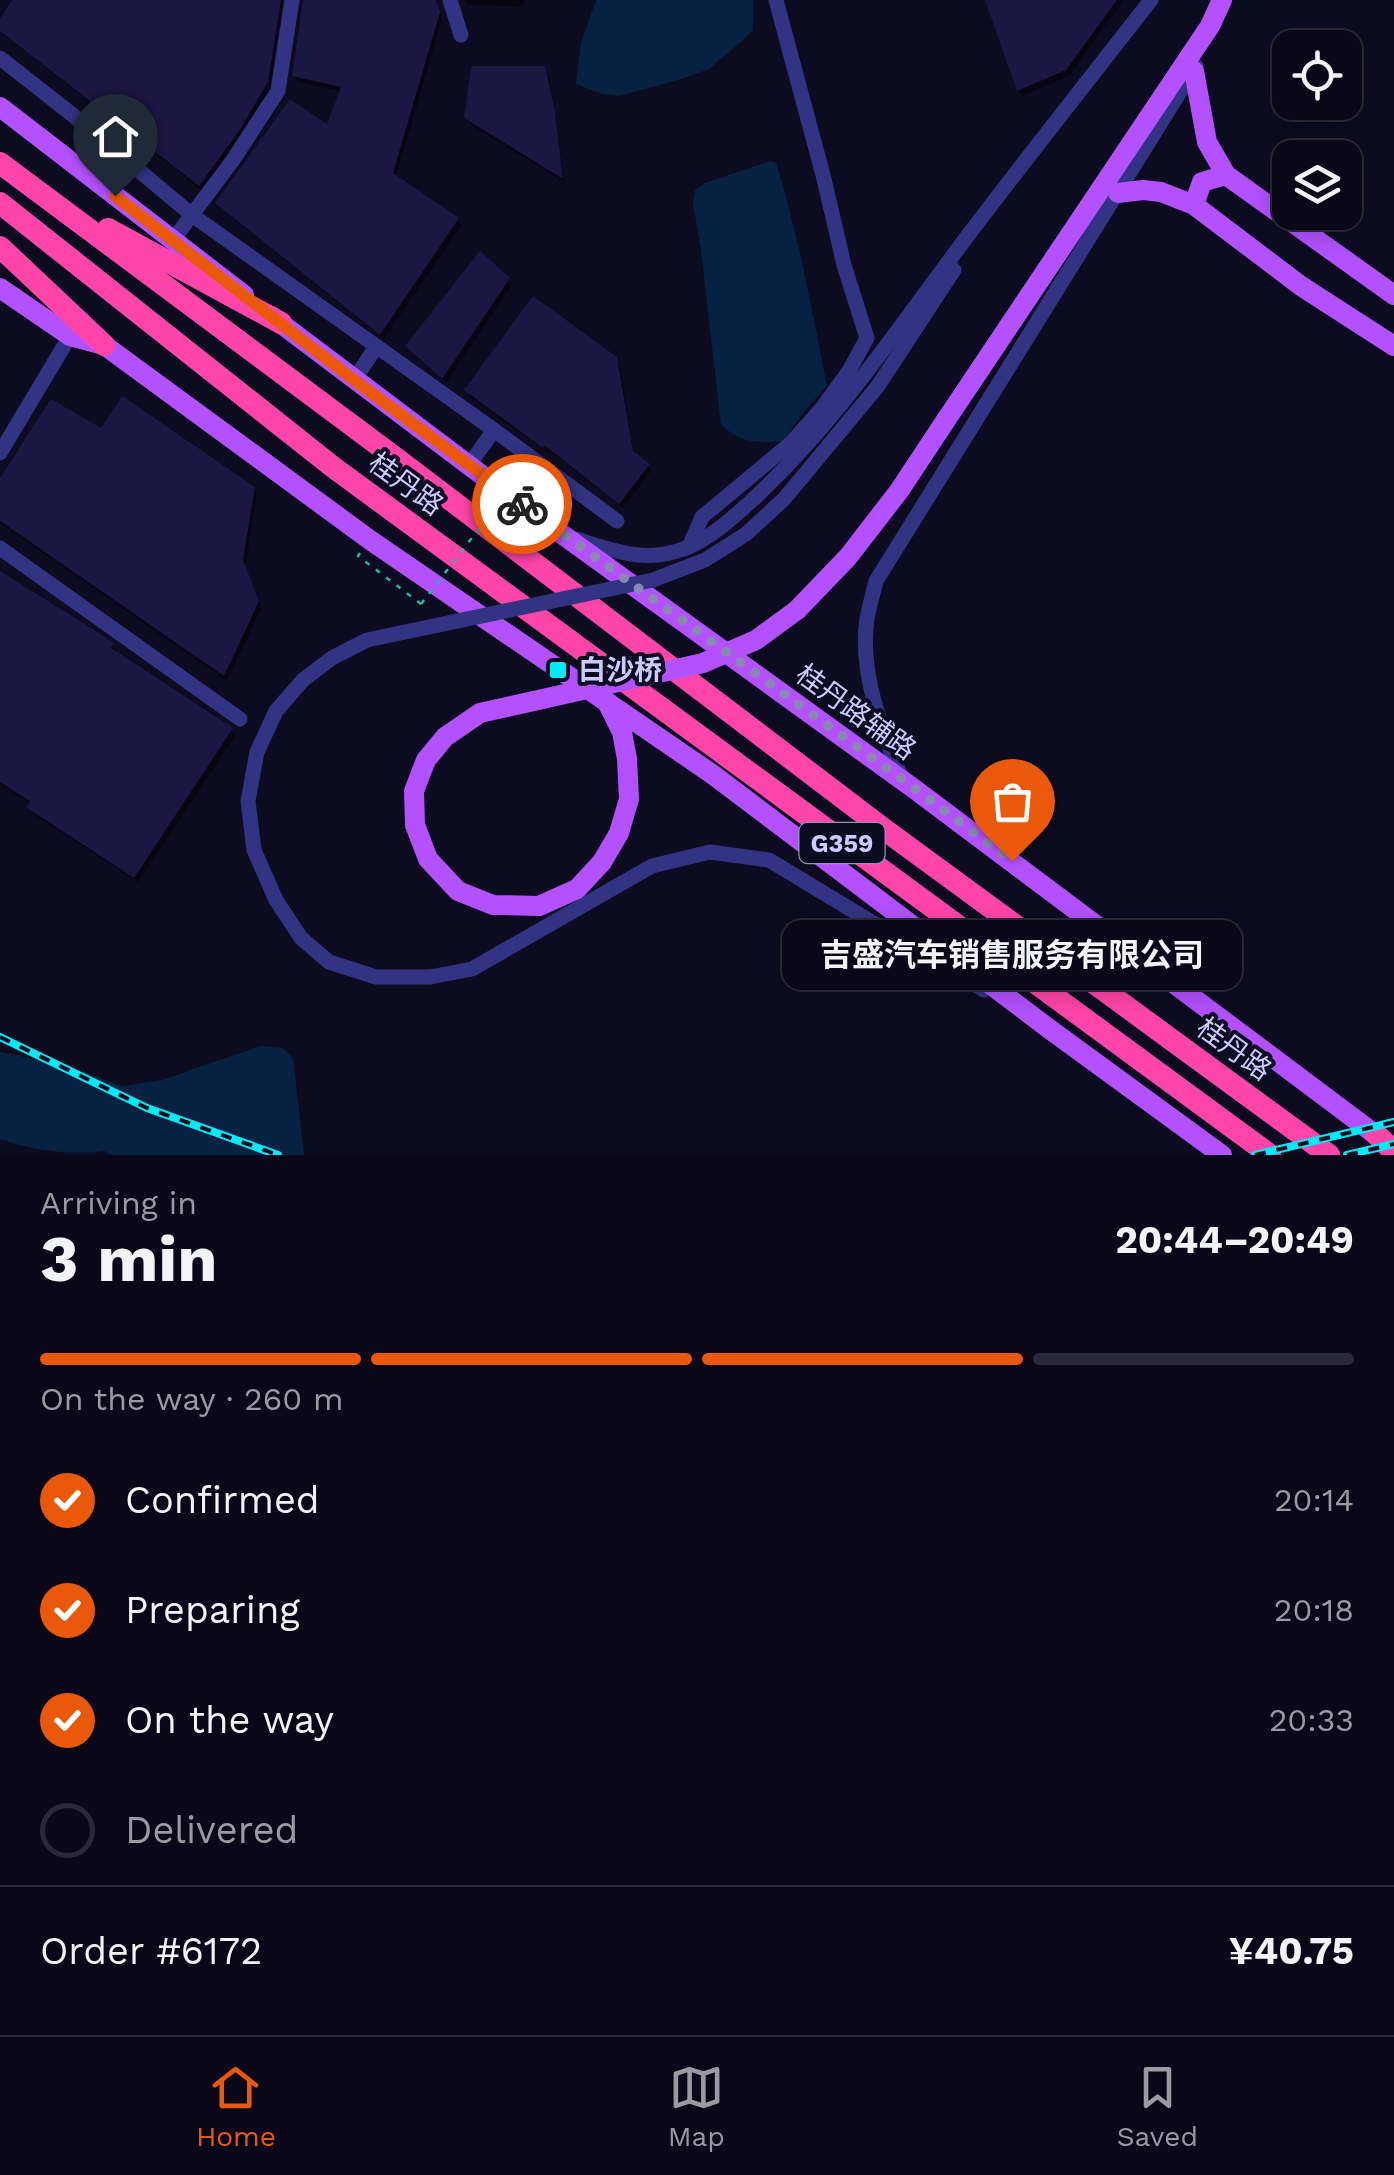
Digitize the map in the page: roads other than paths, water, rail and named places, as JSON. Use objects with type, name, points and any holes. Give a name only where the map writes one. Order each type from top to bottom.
[{"type":"highway","name":"桂丹路","points":[[0,163],[885,830],[1329,1155]]},
{"type":"highway","points":[[34,189],[280,323]]},
{"type":"highway","name":"桂丹路","points":[[0,203],[334,468],[1270,1155]]},
{"type":"highway","points":[[0,247],[104,346]]},
{"type":"main road","points":[[608,702],[622,732],[629,800],[619,833],[602,862],[576,889],[539,906],[492,904],[458,891],[428,859],[414,825],[414,790],[426,760],[444,737],[480,713],[703,663],[756,640],[798,610],[848,557],[898,491],[1210,26],[1222,0]]},
{"type":"main road","points":[[1194,72],[1207,142],[1226,175],[1394,295]]},
{"type":"main road","name":"桂丹路辅路","points":[[0,107],[354,380],[902,779],[1388,1144]]},
{"type":"main road","points":[[1194,205],[1202,182],[1226,175]]},
{"type":"main road","points":[[1118,193],[1162,192],[1194,205],[1301,286],[1394,346]]},
{"type":"main road","points":[[0,263],[104,346],[396,557],[712,774],[1222,1155]]},
{"type":"main road","points":[[0,288],[70,336],[104,346]]},
{"type":"street","points":[[173,240],[278,91],[292,0]]},
{"type":"street","points":[[450,0],[461,35]]},
{"type":"street","points":[[689,547],[702,517],[792,443],[849,371],[868,338],[844,265],[776,0]]},
{"type":"street","points":[[563,534],[629,556],[660,556],[689,547],[725,524],[785,470],[846,398],[1151,0]]},
{"type":"street","points":[[902,779],[880,725],[869,672],[866,620],[876,581],[1194,72],[1210,26]]},
{"type":"street","points":[[0,58],[192,216],[618,521]]},
{"type":"street","points":[[1030,154],[878,386],[784,499],[746,534],[705,560],[653,580],[367,640],[332,658],[303,680],[276,711],[257,752],[248,801],[254,850],[276,900],[301,938],[329,962],[376,978],[430,978],[472,970],[652,866],[710,852],[769,860],[1048,1028]]},
{"type":"street","points":[[0,452],[70,336]]},
{"type":"street","points":[[354,380],[376,347]]},
{"type":"street","points":[[469,465],[494,430]]},
{"type":"street","points":[[0,548],[240,719]]},
{"type":"water","points":[[596,0],[753,0],[753,31],[709,69],[619,96],[602,94],[576,84],[581,43]]},
{"type":"water","points":[[771,161],[776,163],[792,219],[827,386],[783,441],[757,442],[736,436],[721,425],[693,203],[695,190],[705,183]]},
{"type":"water","points":[[260,1046],[283,1048],[293,1058],[304,1155],[110,1155],[105,1151],[39,1149],[0,1139],[0,1052],[59,1064],[123,1086],[162,1080]]},
{"type":"railway","points":[[0,1037],[147,1108],[278,1155]]},
{"type":"railway","points":[[1255,1155],[1394,1122]]},
{"type":"railway","points":[[1347,1155],[1394,1144]]},
{"type":"place","name":"白沙桥","points":[[558,670]]},
{"type":"place","name":"吉盛汽车销售服务有限公司","points":[[1012,861]]}]
